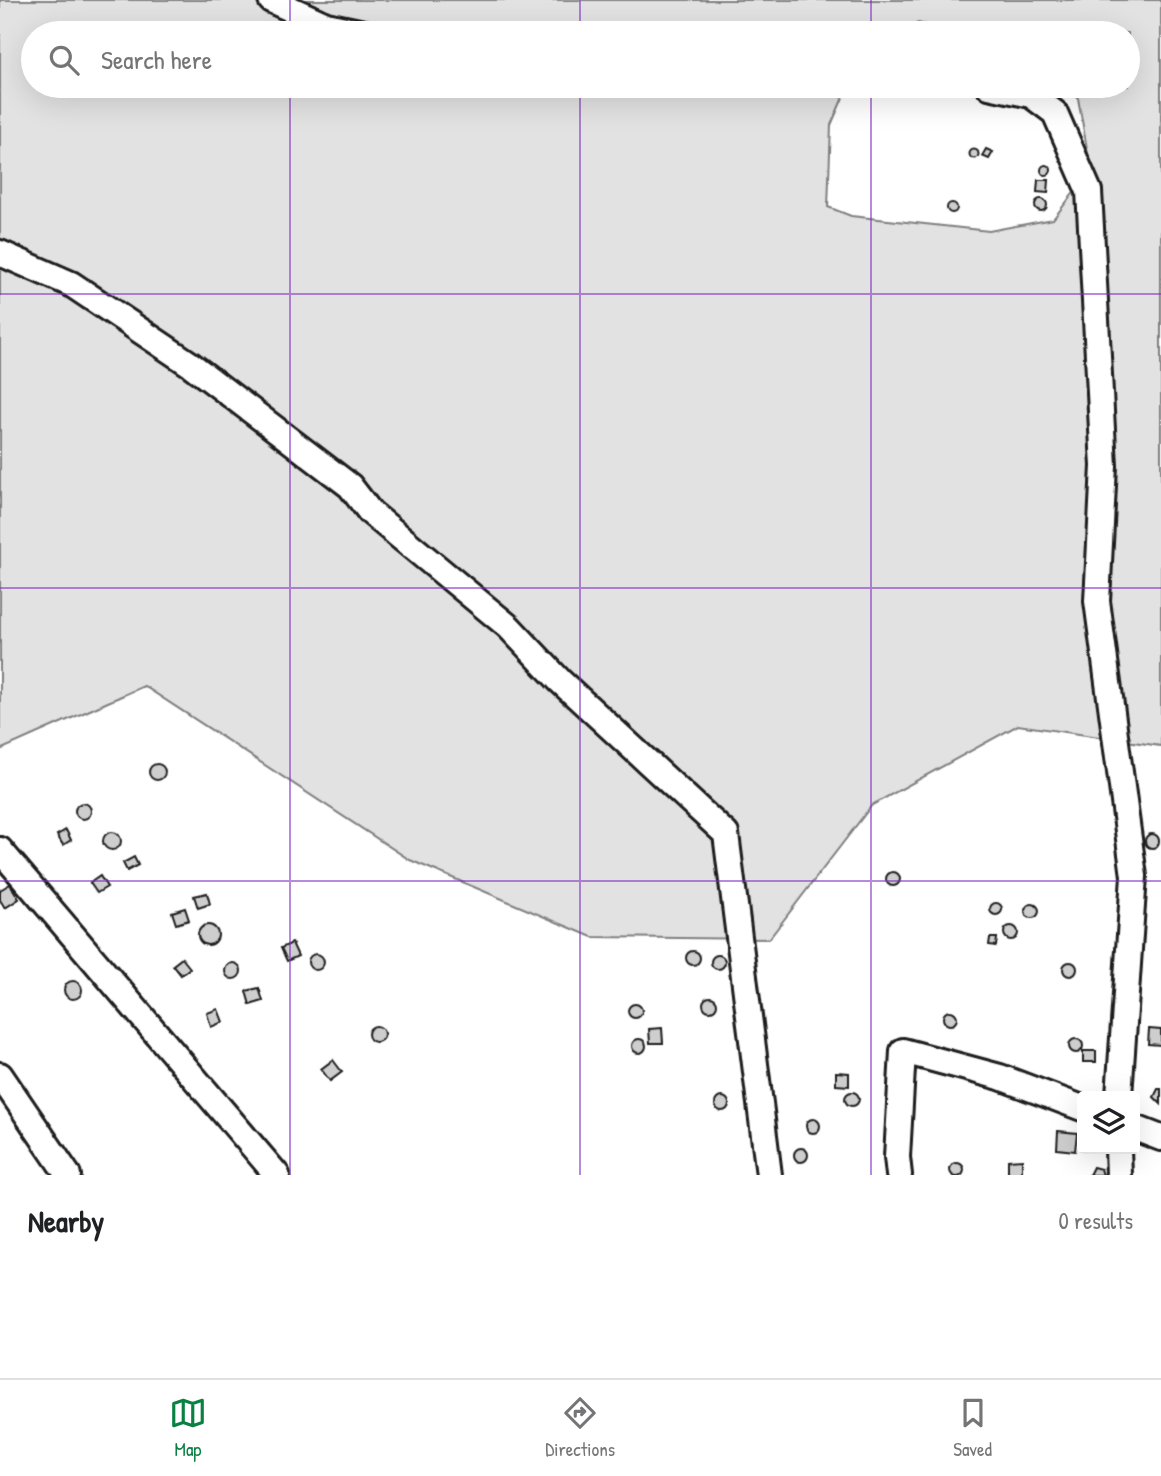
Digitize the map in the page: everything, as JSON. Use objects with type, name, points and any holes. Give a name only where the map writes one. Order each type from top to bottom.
[{"type":"street","points":[[271,0],[317,21]]},
{"type":"street","points":[[1035,98],[1055,113],[1089,191],[1104,466],[1097,601],[1134,876],[1119,1091]]},
{"type":"street","points":[[0,253],[71,284],[190,364],[350,486],[370,512],[509,627],[560,681],[726,834],[769,1175]]},
{"type":"street","points":[[0,850],[277,1175]]},
{"type":"street","points":[[899,1175],[897,1157],[903,1051],[1000,1077],[1077,1106]]},
{"type":"street","points":[[0,1074],[68,1175]]},
{"type":"street","points":[[1140,1130],[1161,1138]]},
{"type":"street","points":[[1118,1154],[1119,1175]]},
{"type":"shaded area","points":[[0,0],[1161,0],[1161,746],[1018,725],[872,805],[769,939],[592,937],[410,860],[144,686],[0,750]],"holes":[[[21,21],[1140,21],[1140,98],[1078,98],[1091,171],[1053,219],[989,231],[851,216],[828,207],[831,125],[843,98],[21,98]]]},
{"type":"building","points":[[974,149],[979,154],[974,159],[969,154]]},
{"type":"building","points":[[986,149],[993,152],[989,159],[982,156]]},
{"type":"building","points":[[1046,165],[1050,166],[1050,174],[1046,175],[1042,174],[1041,170],[1042,166]]},
{"type":"building","points":[[1038,180],[1049,180],[1048,193],[1037,192]]},
{"type":"building","points":[[1036,200],[1046,200],[1046,210],[1036,210]]},
{"type":"building","points":[[952,203],[956,204],[956,212],[952,213],[948,212],[947,208],[948,204]]},
{"type":"building","points":[[157,764],[163,766],[163,778],[157,780],[151,778],[149,772],[151,766]]},
{"type":"building","points":[[80,803],[86,803],[91,811],[89,817],[80,819],[75,814],[75,808]]},
{"type":"building","points":[[66,830],[71,840],[63,845],[57,835]]},
{"type":"building","points":[[112,832],[118,835],[121,841],[118,847],[112,850],[106,847],[103,841],[106,835]]},
{"type":"building","points":[[1149,834],[1155,834],[1159,841],[1155,848],[1149,848],[1145,844],[1145,838]]},
{"type":"building","points":[[134,857],[138,865],[127,871],[123,863]]},
{"type":"building","points":[[890,872],[896,872],[900,879],[896,886],[890,886],[886,882],[886,876]]},
{"type":"building","points":[[100,876],[107,887],[97,893],[90,883]]},
{"type":"building","points":[[10,884],[19,899],[5,908],[0,900],[0,890]]},
{"type":"building","points":[[207,893],[210,904],[198,908],[194,896]]},
{"type":"building","points":[[996,903],[1002,909],[996,915],[990,909]]},
{"type":"building","points":[[1029,904],[1035,904],[1039,911],[1035,918],[1029,918],[1025,914],[1025,908]]},
{"type":"building","points":[[185,908],[189,920],[176,924],[172,912]]},
{"type":"building","points":[[208,925],[215,928],[218,935],[215,942],[208,945],[201,942],[198,935],[201,928]]},
{"type":"building","points":[[1008,926],[1014,926],[1018,933],[1014,940],[1008,940],[1004,936],[1004,930]]},
{"type":"building","points":[[990,938],[997,938],[996,946],[989,945]]},
{"type":"building","points":[[292,943],[298,956],[287,961],[281,948]]},
{"type":"building","points":[[690,951],[696,951],[700,958],[696,965],[690,965],[686,961],[686,955]]},
{"type":"building","points":[[316,954],[322,956],[322,968],[316,970],[310,968],[308,962],[310,956]]},
{"type":"building","points":[[715,955],[721,955],[725,962],[721,969],[715,969],[711,965],[711,959]]},
{"type":"building","points":[[182,958],[190,968],[181,975],[173,965]]},
{"type":"building","points":[[1067,962],[1073,962],[1077,969],[1073,976],[1067,976],[1063,972],[1063,966]]},
{"type":"building","points":[[230,963],[236,963],[241,971],[239,977],[230,979],[225,974],[225,968]]},
{"type":"building","points":[[73,981],[79,984],[82,990],[79,996],[73,999],[67,996],[64,990],[67,984]]},
{"type":"building","points":[[259,988],[263,1001],[250,1005],[246,991]]},
{"type":"building","points":[[707,997],[713,997],[717,1004],[713,1011],[707,1011],[703,1007],[703,1001]]},
{"type":"building","points":[[632,1004],[638,1004],[642,1011],[638,1018],[632,1018],[628,1014],[628,1008]]},
{"type":"building","points":[[218,1009],[223,1022],[211,1027],[207,1013]]},
{"type":"building","points":[[947,1011],[953,1011],[957,1018],[953,1025],[947,1025],[943,1021],[943,1015]]},
{"type":"building","points":[[376,1026],[384,1034],[376,1042],[368,1034]]},
{"type":"building","points":[[662,1028],[663,1043],[650,1043],[649,1029]]},
{"type":"building","points":[[1149,1029],[1161,1030],[1161,1045],[1148,1044]]},
{"type":"building","points":[[636,1039],[642,1039],[646,1046],[642,1053],[636,1053],[632,1049],[632,1043]]},
{"type":"building","points":[[1073,1039],[1079,1039],[1083,1046],[1079,1053],[1073,1053],[1069,1049],[1069,1043]]},
{"type":"building","points":[[1083,1051],[1096,1051],[1096,1062],[1083,1062]]},
{"type":"building","points":[[333,1060],[342,1072],[330,1081],[321,1069]]},
{"type":"building","points":[[836,1072],[849,1073],[849,1086],[836,1085]]},
{"type":"building","points":[[1158,1089],[1161,1089],[1161,1104],[1154,1097]]},
{"type":"building","points":[[849,1092],[855,1092],[859,1099],[855,1106],[849,1106],[845,1102],[845,1096]]},
{"type":"building","points":[[719,1097],[725,1097],[729,1104],[725,1111],[719,1111],[715,1107],[715,1101]]},
{"type":"building","points":[[810,1119],[816,1119],[820,1126],[816,1133],[810,1133],[806,1129],[806,1123]]},
{"type":"building","points":[[1058,1131],[1077,1133],[1075,1151],[1057,1149]]},
{"type":"building","points":[[798,1148],[804,1148],[808,1155],[804,1162],[798,1162],[794,1158],[794,1152]]},
{"type":"building","points":[[1022,1159],[1022,1174],[1008,1174],[1008,1160]]},
{"type":"building","points":[[952,1165],[962,1165],[962,1175],[952,1175]]},
{"type":"building","points":[[1093,1167],[1101,1169],[1103,1175],[1089,1175]]}]
